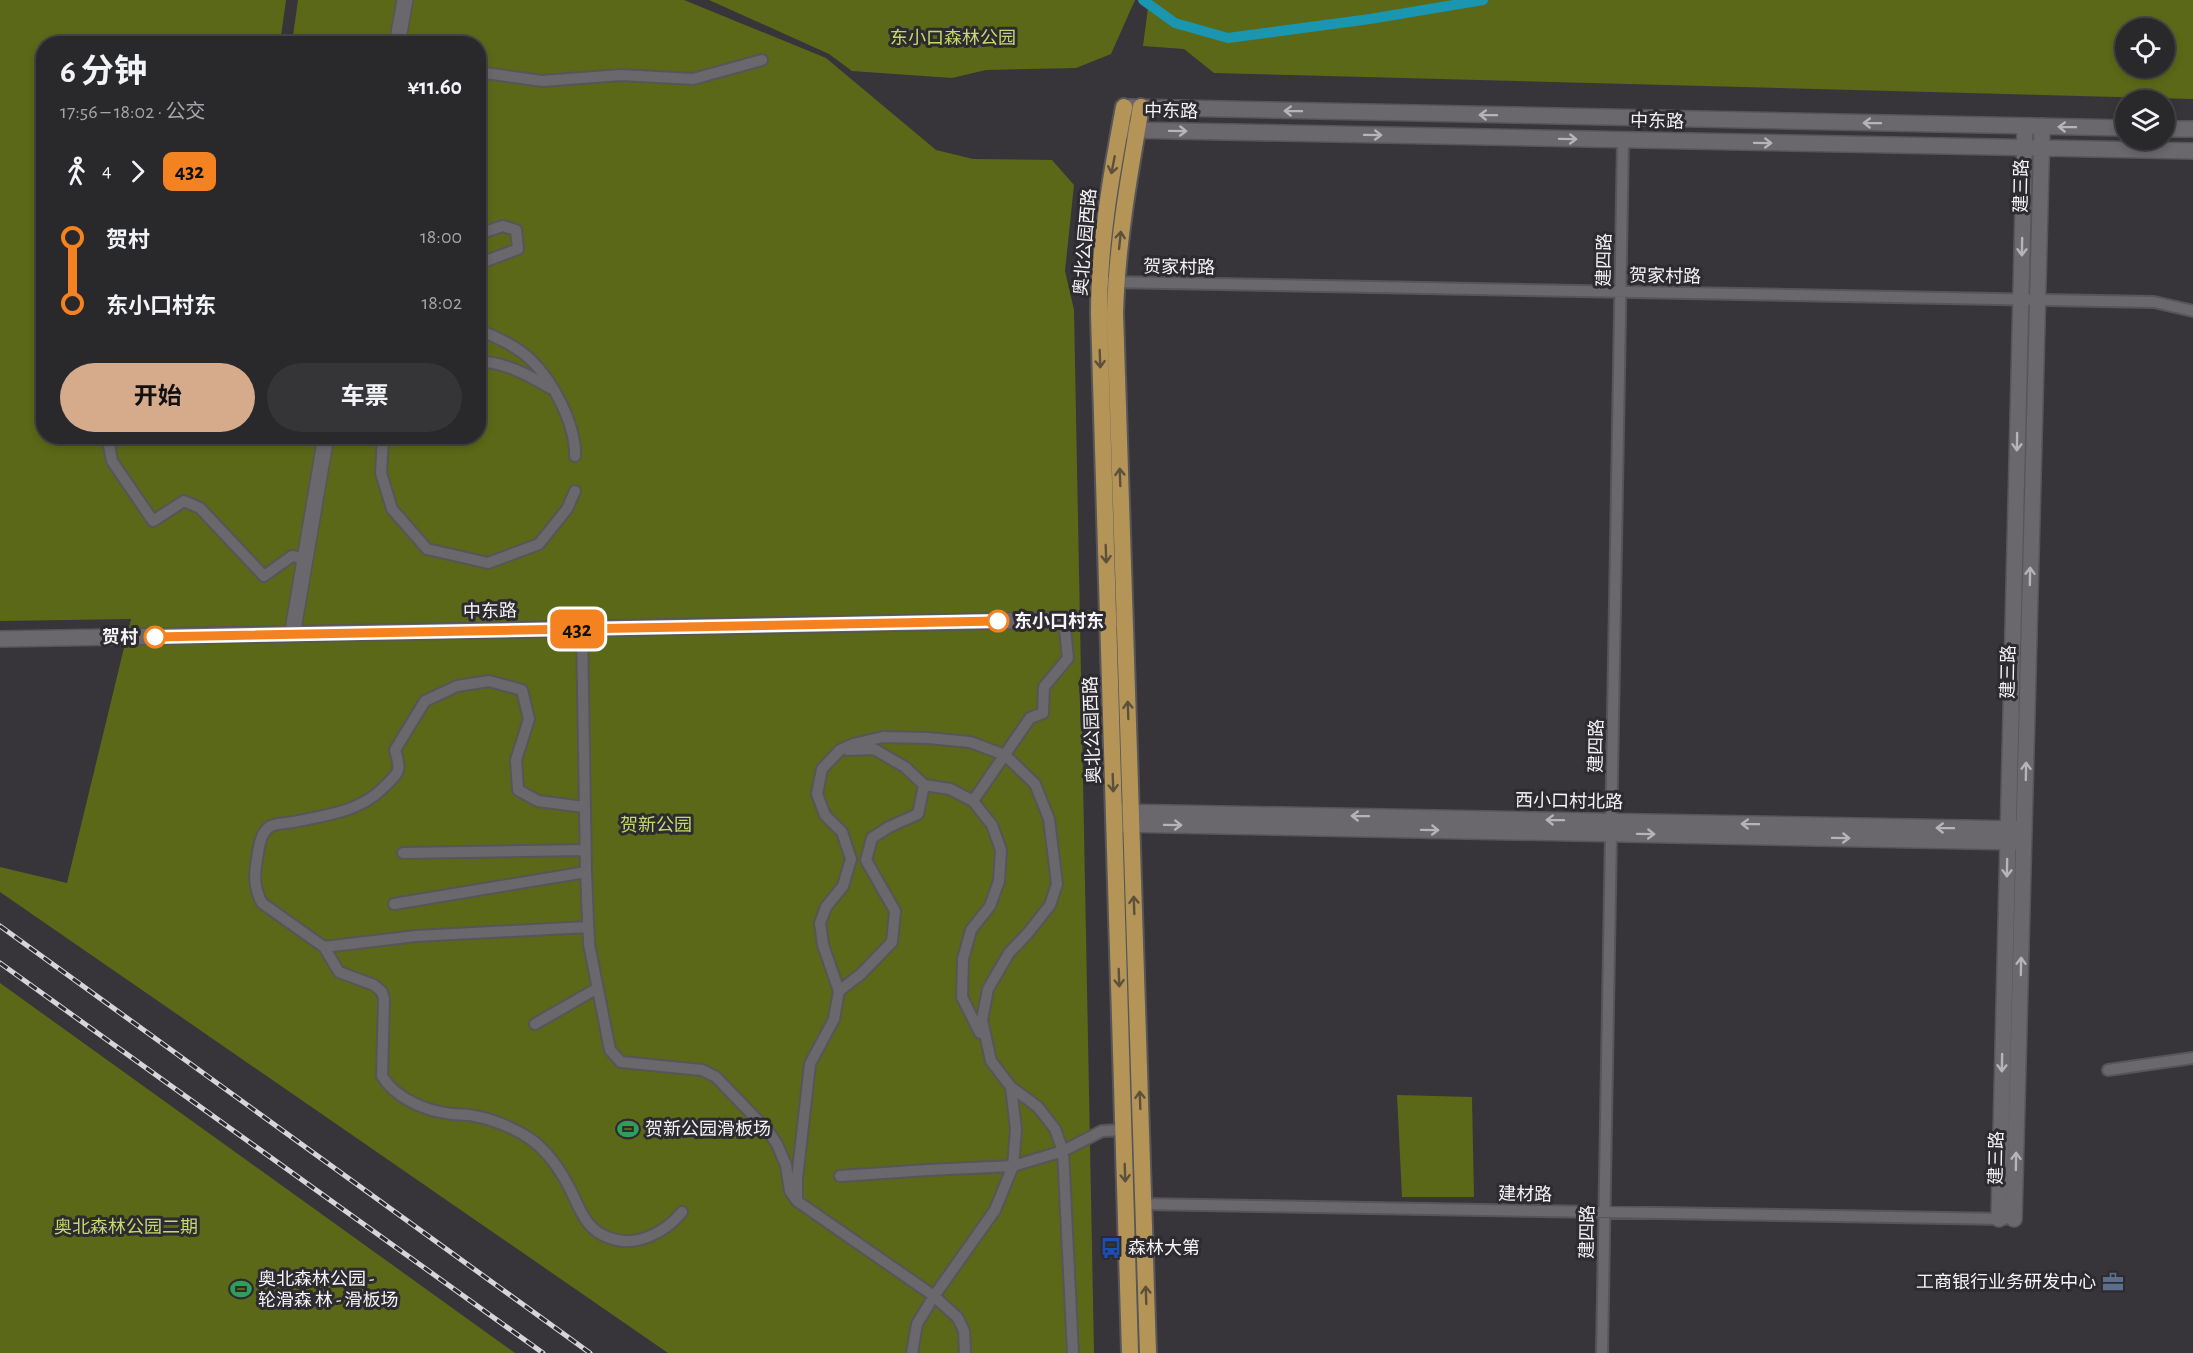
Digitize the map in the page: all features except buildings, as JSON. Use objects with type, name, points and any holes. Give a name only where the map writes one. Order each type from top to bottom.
[{"type":"main road","name":"奥北公园西路","points":[[1124,107],[1107,202],[1099,282],[1116,619],[1131,818],[1148,1353]]},
{"type":"main road","name":"奥北公园西路","points":[[1130,1353],[1114,818],[1116,282],[1122,215],[1141,107]]},
{"type":"street","points":[[398,36],[405,0]]},
{"type":"street","points":[[486,73],[542,81],[621,75],[693,79],[762,60]]},
{"type":"street","name":"中东路","points":[[1124,107],[2115,128]]},
{"type":"street","name":"建三路","points":[[1998,1219],[2025,126]]},
{"type":"street","name":"建三路","points":[[2014,1219],[2042,126]]},
{"type":"street","points":[[2175,129],[2193,129]]},
{"type":"street","name":"中东路","points":[[1120,130],[2193,151]]},
{"type":"street","name":"建四路","points":[[1602,1353],[1623,140]]},
{"type":"street","points":[[486,231],[503,226],[516,230],[518,249],[486,261]]},
{"type":"street","name":"贺家村路","points":[[1099,282],[2154,303],[2193,311]]},
{"type":"street","points":[[486,332],[531,359],[567,415],[572,430],[575,456]]},
{"type":"street","points":[[486,362],[503,364],[553,390]]},
{"type":"street","points":[[110,444],[112,461],[153,521],[184,501],[200,508],[264,576],[292,555],[304,558]]},
{"type":"street","points":[[294,634],[304,558],[325,444]]},
{"type":"street","points":[[382,444],[381,473],[392,509],[427,549],[488,563],[538,544],[567,509],[575,491]]},
{"type":"street","name":"中东路","points":[[0,639],[1116,619]]},
{"type":"street","points":[[973,801],[1030,718],[1043,713],[1044,687],[1068,658],[1064,620]]},
{"type":"street","points":[[582,629],[584,807],[589,944],[596,989],[610,1050],[621,1062],[702,1070],[716,1077],[768,1131],[777,1144],[786,1165],[790,1191],[797,1201],[934,1296],[958,1318],[964,1331],[966,1353]]},
{"type":"street","points":[[584,807],[538,801],[518,790],[516,760],[529,719],[522,690],[489,681],[457,686],[425,701],[395,750],[400,767],[397,775],[372,799],[338,813],[271,826],[263,835],[255,873],[258,895],[262,903],[324,947],[339,972],[374,985],[382,992],[384,999],[382,1076],[387,1085],[400,1095],[433,1110],[474,1116],[516,1130],[540,1146],[561,1173],[584,1219],[595,1232],[612,1239],[630,1241],[648,1237],[664,1230],[682,1212]]},
{"type":"street","points":[[797,1201],[798,1168],[810,1064],[834,1019],[839,991],[823,945],[820,922],[826,907],[843,886],[851,859],[842,832],[825,815],[817,794],[822,769],[840,750],[853,744],[883,737],[970,742],[1005,755],[1035,784],[1049,819],[1057,884],[1050,904],[1028,933],[1009,952],[988,989],[982,1020],[991,1061]]},
{"type":"street","points":[[840,750],[874,749],[905,767],[924,785],[950,789],[973,801],[992,825],[1001,850],[999,881],[990,906],[971,930],[963,958],[962,998],[991,1061],[1011,1087],[1038,1107],[1055,1129],[1064,1151],[1073,1353]]},
{"type":"street","points":[[839,991],[861,974],[892,942],[895,910],[866,860],[872,838],[889,827],[918,814],[924,785]]},
{"type":"street","name":"西小口村北路","points":[[1114,818],[2024,836]]},
{"type":"street","points":[[403,853],[585,850]]},
{"type":"street","points":[[394,904],[586,872]]},
{"type":"street","points":[[324,947],[416,936],[588,927]]},
{"type":"street","points":[[536,1024],[596,989]]},
{"type":"street","points":[[2108,1070],[2193,1058]]},
{"type":"street","points":[[912,1353],[917,1324],[995,1210],[1013,1166],[1016,1130],[1011,1087]]},
{"type":"street","points":[[840,1176],[1013,1166],[1064,1151],[1102,1131],[1124,1130]]},
{"type":"street","name":"建材路","points":[[1143,1204],[2014,1219]]},
{"type":"green space","name":"贺新公园","points":[[0,0],[286,0],[281,36],[36,36],[36,444],[486,444],[486,36],[293,36],[298,0],[684,0],[826,58],[936,150],[973,159],[1052,160],[1074,185],[1065,271],[1074,310],[1094,1353],[668,1353],[0,892],[0,867],[67,883],[131,619],[0,621]]},
{"type":"green space","name":"东小口森林公园","points":[[709,0],[1135,0],[1111,54],[1076,68],[986,70],[952,78],[852,71],[829,54]]},
{"type":"green space","points":[[1149,0],[2193,0],[2193,99],[2175,99],[2175,90],[2115,90],[2115,97],[1214,73],[1184,49],[1143,46]]},
{"type":"green space","name":"奥北森林公园二期","points":[[0,983],[515,1353],[0,1353]]},
{"type":"green space","points":[[1397,1095],[1472,1097],[1474,1197],[1402,1197]]},
{"type":"waterway","points":[[1143,0],[1175,23],[1228,38],[1370,19],[1483,0]]},
{"type":"railway","points":[[0,926],[590,1353]]},
{"type":"railway","points":[[0,963],[543,1353]]},
{"type":"bus line","name":"432","points":[[155,637],[998,621]]},
{"type":"place","name":"东小口村东","points":[[998,621]]},
{"type":"place","name":"贺村","points":[[155,637]]},
{"type":"place","name":"贺新公园滑板场","points":[[628,1129]]},
{"type":"place","name":"森林大第","points":[[1111,1248]]},
{"type":"place","name":"工商银行业务研发中心","points":[[2113,1282]]},
{"type":"place","name":"奥北森林公园 - 轮滑森 林 - 滑板场","points":[[241,1289]]}]
